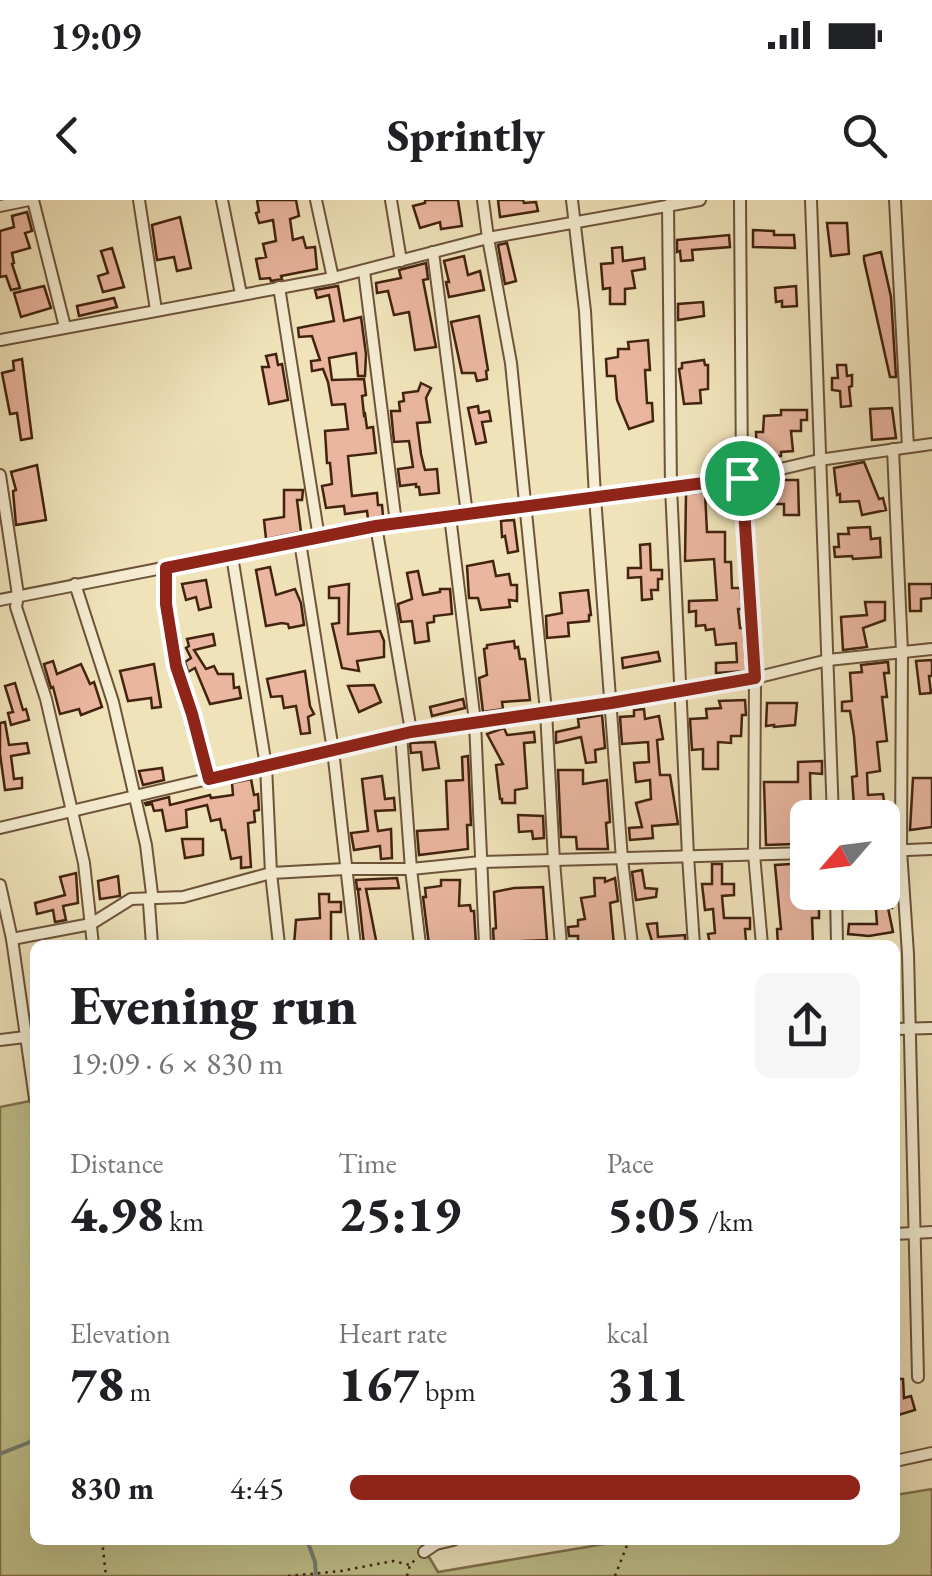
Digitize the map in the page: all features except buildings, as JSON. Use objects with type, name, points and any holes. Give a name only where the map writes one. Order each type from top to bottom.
[{"type":"street","points":[[0,206],[32,200],[65,327]]},
{"type":"street","points":[[138,200],[156,310]]},
{"type":"street","points":[[222,200],[241,294]]},
{"type":"street","points":[[316,200],[332,278]]},
{"type":"street","points":[[391,200],[401,261]]},
{"type":"street","points":[[483,200],[511,362],[546,711],[561,940]]},
{"type":"street","points":[[572,200],[585,312],[595,497],[631,940]]},
{"type":"street","points":[[0,340],[332,278],[488,238],[663,203],[700,200]]},
{"type":"street","points":[[740,200],[742,478],[755,678],[754,854],[762,940]]},
{"type":"street","points":[[811,200],[832,800]]},
{"type":"street","points":[[895,200],[908,447]]},
{"type":"street","points":[[663,203],[671,487],[694,940]]},
{"type":"street","points":[[433,252],[467,514]]},
{"type":"street","points":[[364,271],[396,523]]},
{"type":"street","points":[[280,287],[319,538]]},
{"type":"street","points":[[0,600],[376,526],[742,478],[819,460],[932,444]]},
{"type":"street","points":[[893,450],[902,652],[901,850],[908,954],[918,1377]]},
{"type":"street","points":[[0,475],[18,595],[16,607],[46,699],[84,863],[93,940]]},
{"type":"street","points":[[450,516],[474,722],[485,940]]},
{"type":"street","points":[[376,526],[406,733],[411,869],[419,940]]},
{"type":"street","points":[[300,542],[332,750],[354,940]]},
{"type":"street","points":[[232,556],[266,766],[278,940]]},
{"type":"street","points":[[166,568],[166,604],[176,666],[209,779]]},
{"type":"street","points":[[76,584],[113,702],[146,845],[152,940]]},
{"type":"street","points":[[0,828],[406,733],[681,691],[828,660],[932,648]]},
{"type":"street","points":[[901,850],[932,849]]},
{"type":"street","points":[[12,938],[91,924],[131,899],[183,897],[271,873],[411,869],[482,862],[790,853]]},
{"type":"street","points":[[0,886],[12,938],[30,1065]]},
{"type":"street","points":[[837,910],[838,940]]},
{"type":"street","points":[[900,1029],[932,1028]]},
{"type":"street","points":[[0,1040],[26,1037]]},
{"type":"street","points":[[900,1234],[932,1232]]},
{"type":"street","points":[[900,1460],[932,1453]]},
{"type":"path","points":[[103,1545],[106,1576]]},
{"type":"path","points":[[615,1576],[627,1545]]},
{"type":"path","points":[[407,1576],[410,1565],[427,1547]]},
{"type":"path","points":[[288,1576],[342,1572],[393,1562],[410,1565]]},
{"type":"green space","points":[[30,1101],[30,1545],[422,1545],[438,1572],[598,1545],[900,1545],[900,1494],[932,1489],[932,1576],[0,1576],[0,1107]]},
{"type":"waterway","points":[[0,1454],[30,1442]]},
{"type":"waterway","points":[[309,1545],[316,1576]]},
{"type":"route","points":[[742,478],[755,678],[411,732],[209,779],[176,666],[166,604],[166,568],[376,526],[742,478]]}]
